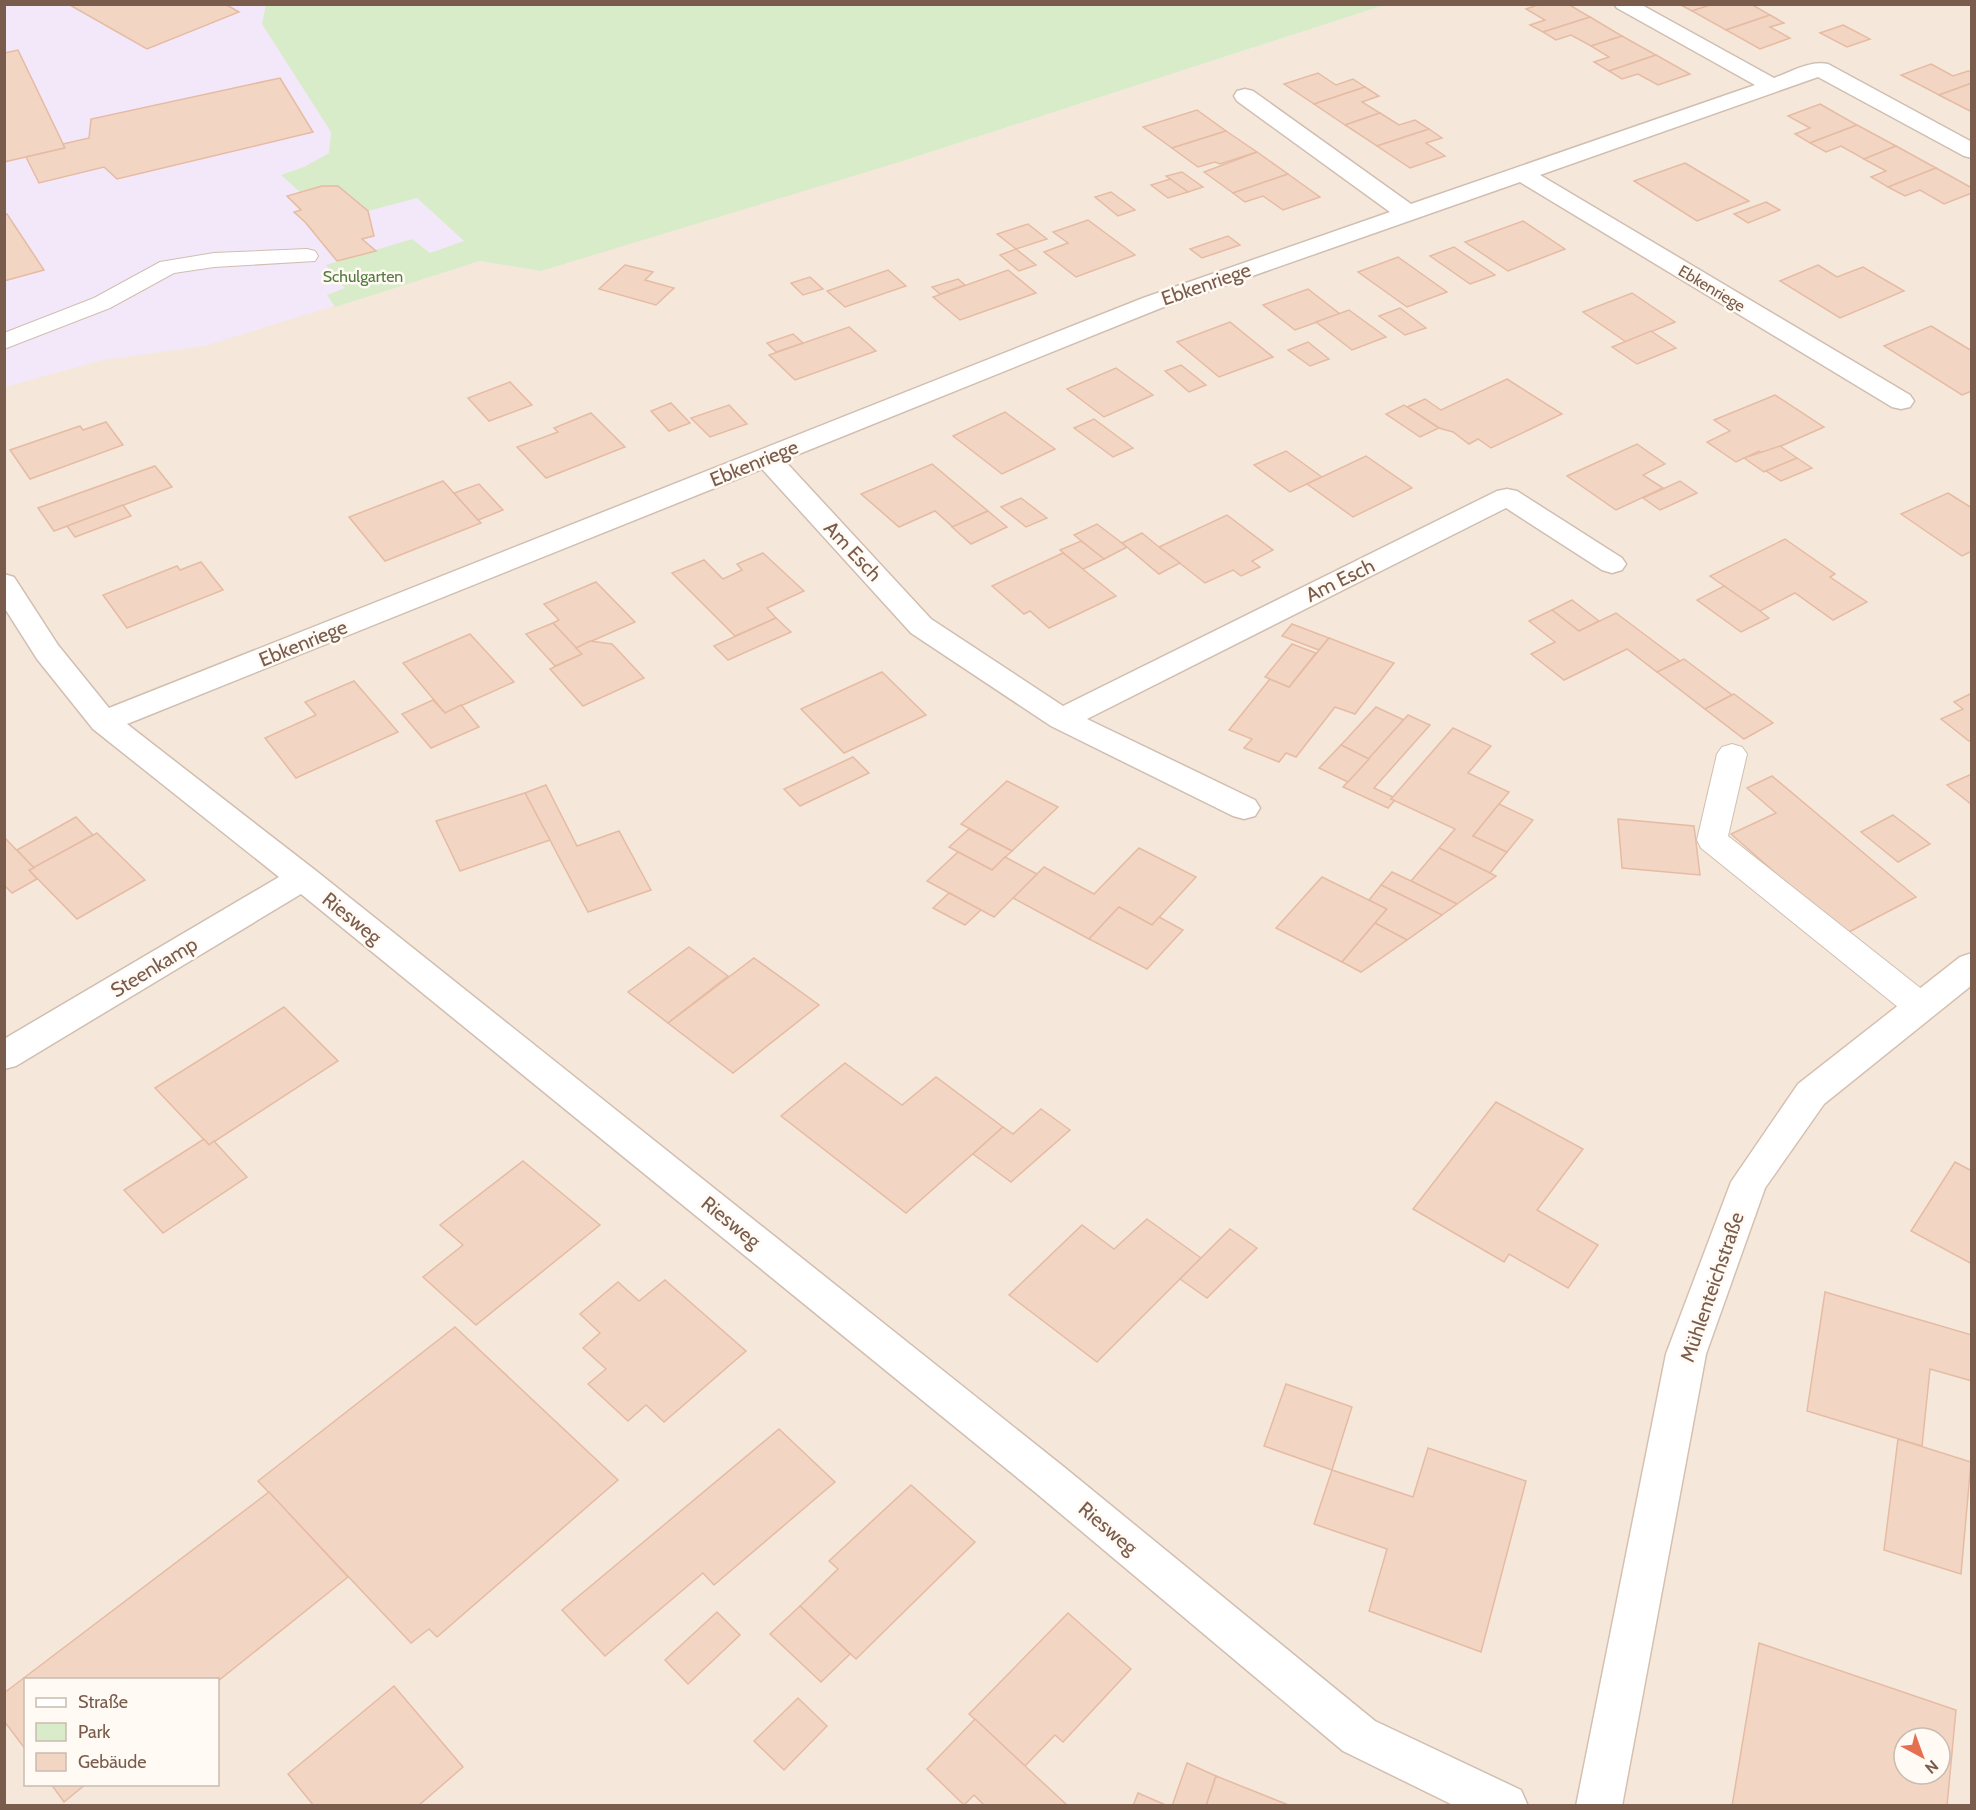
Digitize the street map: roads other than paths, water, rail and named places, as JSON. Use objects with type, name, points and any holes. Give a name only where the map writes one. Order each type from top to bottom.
[{"type":"street","points":[[1624,4],[1773,86]]},
{"type":"street","name":"Ebkenriege","points":[[104,722],[1152,303],[1820,69],[1971,151]]},
{"type":"street","points":[[1245,96],[1408,214]]},
{"type":"street","name":"Ebkenriege","points":[[1523,174],[1901,401]]},
{"type":"street","name":"Am Esch","points":[[767,458],[921,626],[1062,719],[1244,808]]},
{"type":"street","name":"Am Esch","points":[[1062,719],[1507,497],[1612,564]]},
{"type":"street","name":"Riesweg","points":[[4,583],[47,652],[104,722],[303,878],[1041,1473],[1359,1736],[1505,1806]]},
{"type":"street","name":"Steenkamp","points":[[4,1056],[303,878]]},
{"type":"street","name":"Mühlenteichstraße","points":[[1599,1806],[1686,1354],[1749,1182],[1810,1094],[1971,966]]},
{"type":"lane","points":[[4,342],[102,303],[168,267],[214,260],[307,256]]},
{"type":"lane","points":[[1732,754],[1712,840],[1921,1007]]},
{"type":"park label","name":"Schulgarten","points":[[363,276]]}]
